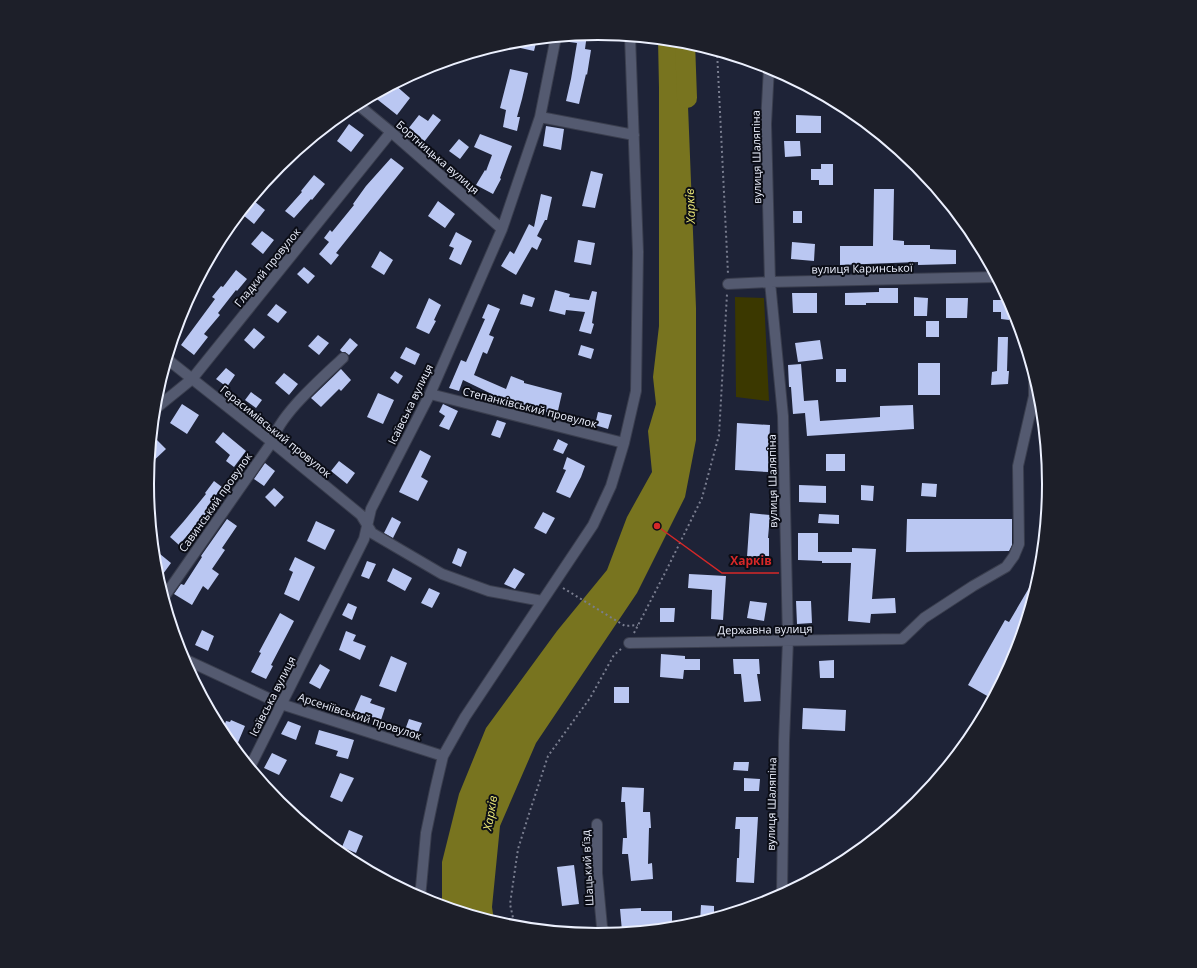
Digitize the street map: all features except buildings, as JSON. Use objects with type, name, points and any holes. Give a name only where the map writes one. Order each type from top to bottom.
[{"type":"street","points":[[421,890],[426,833],[434,790],[443,756],[465,717],[593,525],[611,486],[624,443],[636,391],[638,252],[630,41]]},
{"type":"street","name":"Ісаївська вулиця","points":[[253,762],[364,539],[371,509],[430,394],[502,229],[540,117],[555,43]]},
{"type":"street","name":"вулиця Шаляпіна","points":[[769,74],[766,124],[770,282],[783,416],[788,640],[784,741],[782,888]]},
{"type":"street","name":"Бортницька вулиця","points":[[362,109],[502,229]]},
{"type":"street","points":[[540,117],[634,135]]},
{"type":"street","name":"Гладкий провулок","points":[[162,404],[192,380],[390,132]]},
{"type":"street","name":"вулиця Каринської","points":[[728,284],[991,277]]},
{"type":"street","name":"Савинський провулок","points":[[168,590],[272,442],[274,432],[303,396],[343,358]]},
{"type":"street","name":"Герасимівський провулок","points":[[172,363],[361,515],[372,533],[442,574],[489,591],[542,601]]},
{"type":"street","name":"Степанківський провулок","points":[[430,394],[624,443]]},
{"type":"street","name":"Державна вулиця","points":[[629,643],[902,639],[924,618],[973,586],[1006,567],[1014,556],[1019,544],[1017,500],[1018,466],[1034,397]]},
{"type":"street","name":"Арсеніївський провулок","points":[[192,663],[281,704],[443,756]]},
{"type":"street","name":"Шацький в’їзд","points":[[597,824],[597,873],[602,928]]},
{"type":"path","points":[[513,919],[510,904],[518,849],[548,756],[590,698],[614,655],[629,643],[702,498],[719,435],[728,284],[717,56]]},
{"type":"path","points":[[572,594],[625,626],[638,625]]},
{"type":"shaded area","points":[[735,297],[764,298],[769,401],[736,397]]},
{"type":"water","points":[[658,44],[684,49],[696,308],[696,440],[685,497],[637,593],[536,743],[500,826],[492,907],[493,915],[442,899],[442,862],[459,794],[486,728],[557,631],[607,570],[627,517],[652,472],[648,431],[656,404],[653,377],[659,326]]},
{"type":"waterway","name":"Харків","points":[[685,49],[687,98]]},
{"type":"place","name":"Харків","points":[[657,526]]}]
